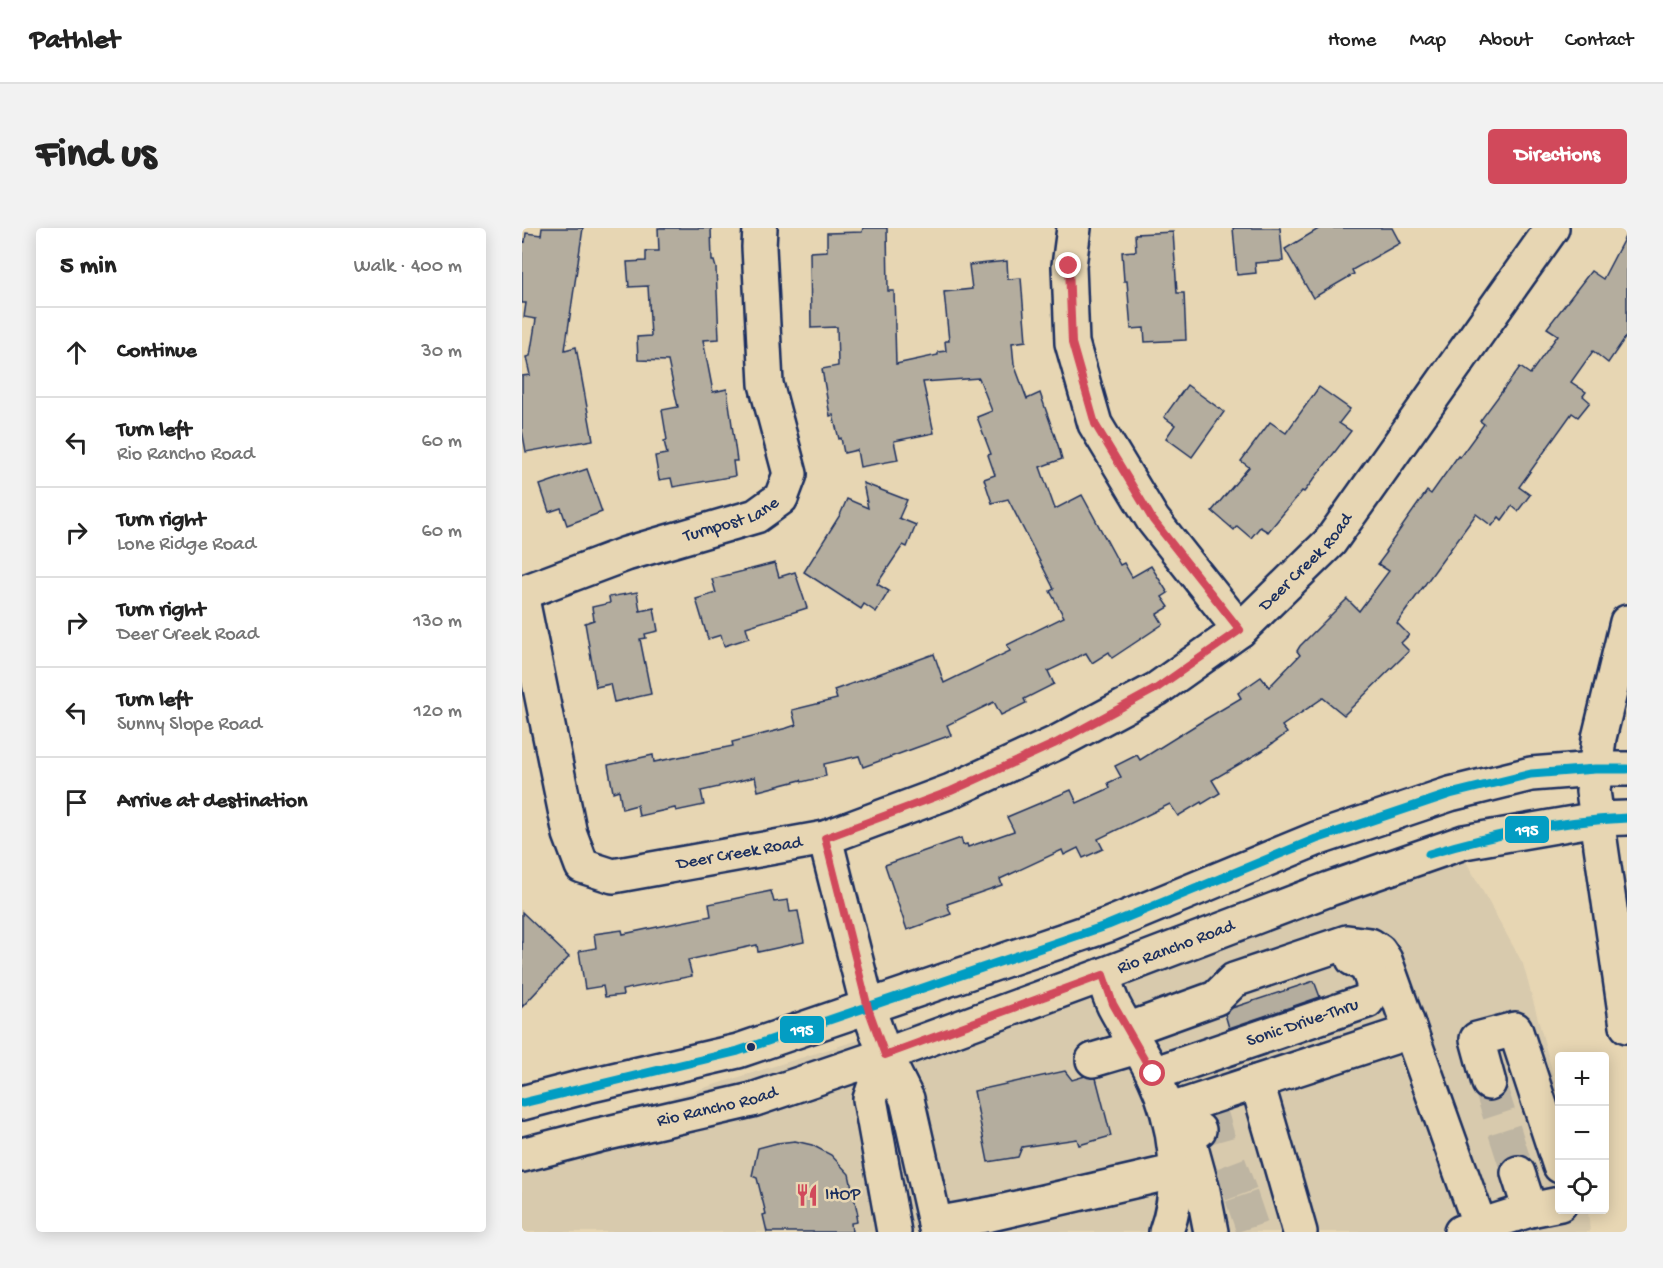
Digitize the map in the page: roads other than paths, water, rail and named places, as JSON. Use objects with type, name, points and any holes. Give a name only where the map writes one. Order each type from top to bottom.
[{"type":"main road","name":"Turnpost Lane","points":[[522,593],[626,554],[756,516],[781,498],[790,474],[766,384],[760,228]]},
{"type":"main road","points":[[1074,228],[1069,266],[1072,343],[1095,424],[1153,520],[1240,630]]},
{"type":"main road","name":"Deer Creek Road","points":[[522,599],[570,834],[582,866],[613,876],[825,838],[951,791],[1056,743],[1157,688],[1240,630],[1329,542],[1552,228]]},
{"type":"main road","points":[[1611,769],[1599,738],[1627,621]]},
{"type":"main road","points":[[1611,769],[1593,791],[1612,818],[1627,1026]]},
{"type":"main road","points":[[522,1104],[587,1086],[738,1052],[1108,925],[1316,839],[1450,794],[1531,774],[1611,769]]},
{"type":"main road","name":"Rio Rancho Road","points":[[522,1155],[752,1100],[885,1055],[1329,889],[1464,842],[1612,818]]},
{"type":"main road","points":[[825,838],[868,1008],[885,1055],[906,1099],[936,1228],[991,1214],[1194,1152]]},
{"type":"main road","points":[[1093,1060],[1139,1050],[1216,998],[1234,980],[1347,942],[1370,945],[1379,951],[1385,960],[1471,1229],[1545,1207],[1518,1173]]},
{"type":"main road","name":"Sonic Drive-Thru","points":[[1139,1050],[1367,1001],[1373,994],[1374,985],[1366,966],[1357,960],[1346,959],[1239,994],[1216,998]]},
{"type":"main road","points":[[1103,975],[1113,1004],[1139,1050],[1168,1112],[1194,1152],[1212,1188],[1217,1224]]},
{"type":"main road","points":[[1489,1083],[1477,1039],[1515,1029],[1558,1160]]},
{"type":"main road","points":[[1168,1112],[1257,1116],[1409,1032]]},
{"type":"main road","points":[[885,1055],[870,1099],[894,1232]]},
{"type":"main road","points":[[1257,1116],[1281,1200],[1300,1232]]},
{"type":"main road","points":[[1166,1232],[1194,1152]]},
{"type":"tunnel","points":[[1489,1083],[1518,1173]]},
{"type":"tunnel","points":[[1199,1130],[1244,1117]]},
{"type":"tunnel","points":[[1220,1185],[1262,1169]]},
{"type":"tunnel","points":[[1231,1217],[1272,1203]]},
{"type":"place","name":"IHOP","points":[[807,1195]]}]
